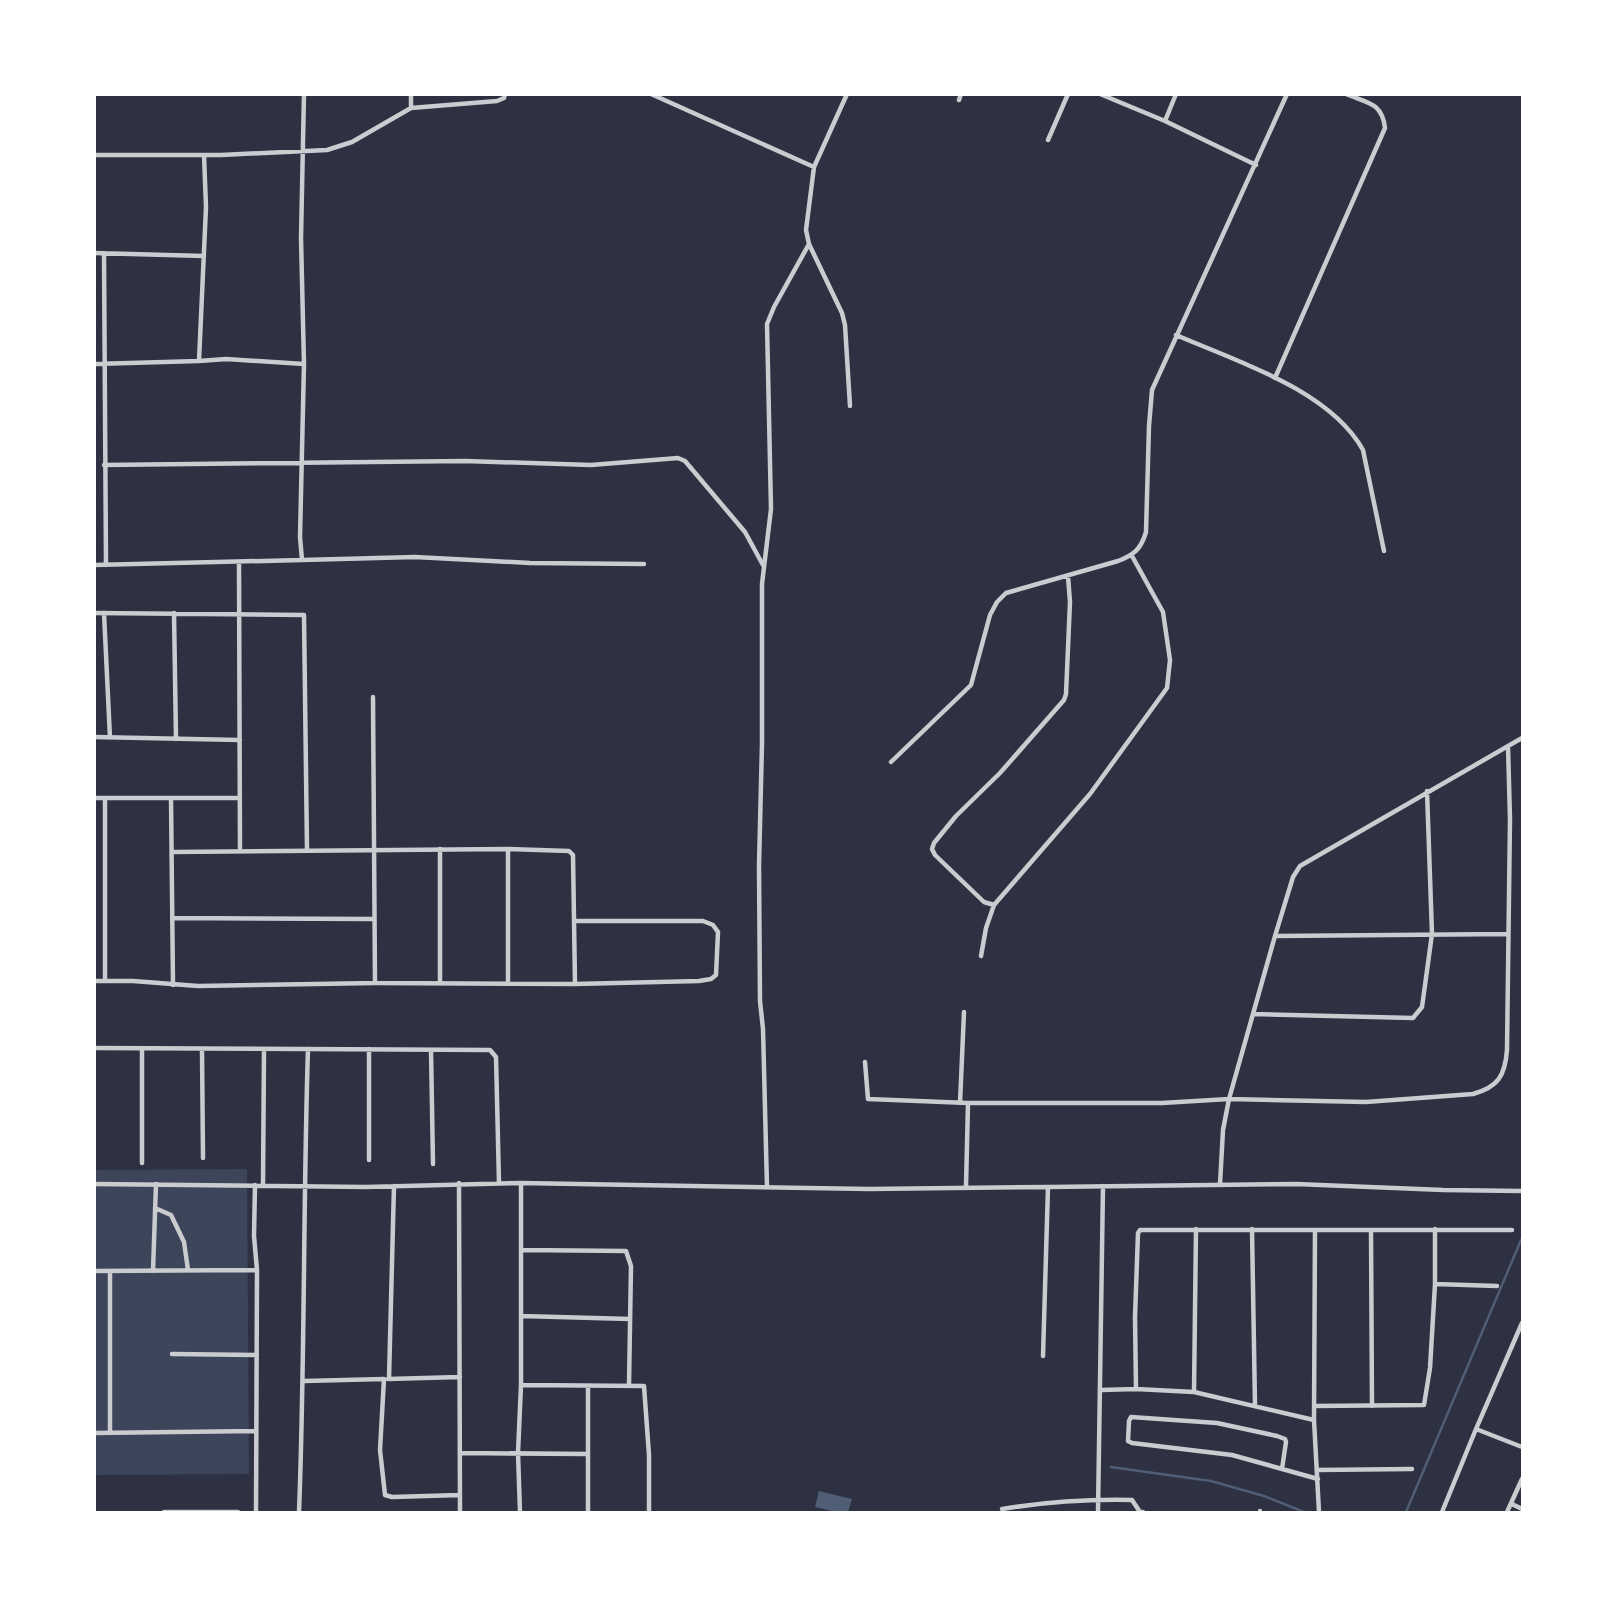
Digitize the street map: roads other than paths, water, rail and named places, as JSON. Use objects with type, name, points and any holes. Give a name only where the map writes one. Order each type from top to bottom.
[{"type":"street","points":[[302,560],[304,94]]},
{"type":"street","points":[[411,94],[411,108]]},
{"type":"street","points":[[94,155],[303,153],[327,150],[352,142],[411,108],[497,101],[504,98],[505,94]]},
{"type":"street","points":[[847,94],[814,167],[806,230],[808,244],[842,313],[850,406]]},
{"type":"street","points":[[1048,141],[1068,94]]},
{"type":"street","points":[[1100,94],[1166,121],[1256,165]]},
{"type":"street","points":[[1166,121],[1176,94]]},
{"type":"street","points":[[891,762],[971,685],[990,615],[1006,593],[1132,556],[1142,545],[1146,532],[1152,390],[1287,94]]},
{"type":"street","points":[[1275,378],[1385,128],[1384,114],[1378,107],[1346,94]]},
{"type":"street","points":[[655,95],[814,167]]},
{"type":"street","points":[[199,361],[204,256],[204,155]]},
{"type":"street","points":[[767,1187],[758,866],[763,565],[771,509],[768,324],[774,307],[808,244]]},
{"type":"street","points":[[94,253],[204,256]]},
{"type":"street","points":[[104,253],[106,565]]},
{"type":"street","points":[[1176,335],[1275,378],[1314,401],[1356,437],[1363,450],[1384,551]]},
{"type":"street","points":[[94,364],[226,359],[304,364]]},
{"type":"street","points":[[104,465],[465,461],[591,465],[678,458],[685,461],[745,531],[763,565]]},
{"type":"street","points":[[981,956],[994,905],[1090,794],[1167,688],[1170,660],[1163,612],[1132,556]]},
{"type":"street","points":[[94,565],[415,557],[530,563],[644,564]]},
{"type":"street","points":[[239,562],[240,852]]},
{"type":"street","points":[[994,905],[984,902],[932,849],[956,816],[1000,773],[1064,701],[1070,602],[1068,576]]},
{"type":"street","points":[[94,613],[300,614],[306,618],[307,850]]},
{"type":"street","points":[[104,613],[110,738]]},
{"type":"street","points":[[174,613],[176,739]]},
{"type":"street","points":[[373,697],[375,983]]},
{"type":"street","points":[[94,737],[240,740]]},
{"type":"street","points":[[1220,1184],[1223,1130],[1229,1099],[1275,936],[1293,877],[1300,866],[1522,738]]},
{"type":"street","points":[[865,1062],[868,1099],[968,1103],[1151,1103],[1229,1099],[1366,1102],[1473,1094],[1489,1090],[1497,1084],[1506,1063],[1509,994],[1508,746]]},
{"type":"street","points":[[1253,1014],[1413,1018],[1422,1007],[1432,934],[1427,791]]},
{"type":"street","points":[[105,798],[105,981]]},
{"type":"street","points":[[171,798],[173,985]]},
{"type":"street","points":[[94,799],[239,798]]},
{"type":"street","points":[[440,849],[440,983]]},
{"type":"street","points":[[508,849],[508,983]]},
{"type":"street","points":[[172,852],[563,849],[573,855],[575,984]]},
{"type":"street","points":[[94,859],[104,859]]},
{"type":"street","points":[[172,918],[373,919]]},
{"type":"street","points":[[94,981],[198,986],[575,984],[711,979],[716,975],[718,932],[713,925],[703,921],[574,921]]},
{"type":"street","points":[[1275,936],[1508,933]]},
{"type":"street","points":[[960,1102],[964,1012]]},
{"type":"street","points":[[94,1048],[490,1050],[494,1052],[499,1183]]},
{"type":"street","points":[[142,1049],[142,1163]]},
{"type":"street","points":[[263,1185],[264,1049]]},
{"type":"street","points":[[299,1513],[304,1381],[304,1186],[308,1049]]},
{"type":"street","points":[[369,1049],[369,1160]]},
{"type":"street","points":[[202,1050],[203,1158]]},
{"type":"street","points":[[431,1050],[433,1164]]},
{"type":"street","points":[[966,1186],[968,1103]]},
{"type":"street","points":[[520,1513],[518,1453],[521,1385],[521,1183]]},
{"type":"street","points":[[94,1184],[394,1186],[521,1183],[869,1189],[1220,1184],[1522,1191]]},
{"type":"street","points":[[153,1271],[156,1184]]},
{"type":"street","points":[[459,1184],[460,1513]]},
{"type":"street","points":[[255,1185],[256,1513]]},
{"type":"street","points":[[394,1186],[386,1379],[380,1450],[385,1495],[460,1495]]},
{"type":"street","points":[[1098,1513],[1103,1186]]},
{"type":"street","points":[[1043,1356],[1048,1187]]},
{"type":"street","points":[[155,1208],[171,1215],[184,1242],[188,1270]]},
{"type":"street","points":[[1136,1389],[1138,1233],[1145,1228],[1512,1230]]},
{"type":"street","points":[[1194,1392],[1196,1229]]},
{"type":"street","points":[[1252,1229],[1255,1405]]},
{"type":"street","points":[[1314,1406],[1424,1405],[1435,1284],[1435,1229]]},
{"type":"street","points":[[1315,1230],[1314,1420],[1320,1513]]},
{"type":"street","points":[[1371,1230],[1372,1406]]},
{"type":"street","points":[[521,1250],[626,1251],[631,1266],[628,1385]]},
{"type":"street","points":[[94,1271],[257,1270]]},
{"type":"street","points":[[110,1271],[110,1432]]},
{"type":"street","points":[[1435,1284],[1497,1286]]},
{"type":"street","points":[[521,1316],[630,1319]]},
{"type":"street","points":[[1442,1513],[1476,1429],[1520,1336],[1522,1323]]},
{"type":"street","points":[[172,1354],[257,1355]]},
{"type":"street","points":[[304,1381],[460,1377]]},
{"type":"street","points":[[521,1385],[642,1385],[645,1388],[649,1513]]},
{"type":"street","points":[[588,1385],[588,1513]]},
{"type":"street","points":[[1101,1390],[1194,1392],[1314,1420]]},
{"type":"street","points":[[1282,1469],[1286,1442],[1277,1436],[1217,1423],[1131,1417],[1129,1421],[1128,1441],[1132,1443],[1232,1455],[1282,1469],[1318,1479]]},
{"type":"street","points":[[1476,1429],[1522,1447]]},
{"type":"street","points":[[94,1433],[256,1431]]},
{"type":"street","points":[[460,1454],[588,1454]]},
{"type":"street","points":[[1317,1471],[1412,1469]]},
{"type":"street","points":[[1507,1513],[1522,1479]]},
{"type":"street","points":[[1002,1509],[1035,1503],[1098,1499],[1132,1500],[1143,1513]]},
{"type":"street","points":[[1511,1504],[1522,1509]]},
{"type":"street","points":[[164,1513],[238,1513]]},
{"type":"waterway","points":[[1406,1512],[1521,1240]]},
{"type":"waterway","points":[[1111,1467],[1211,1481],[1264,1496],[1304,1512]]}]
